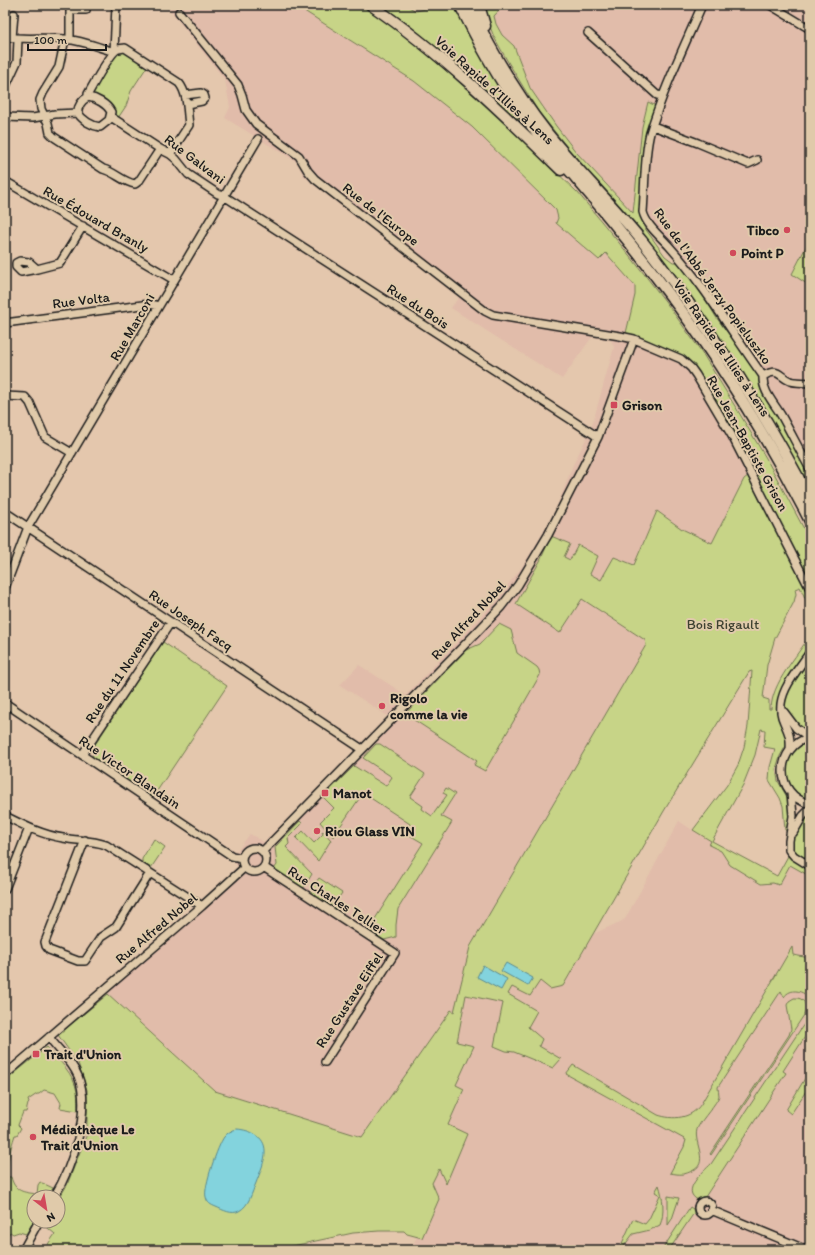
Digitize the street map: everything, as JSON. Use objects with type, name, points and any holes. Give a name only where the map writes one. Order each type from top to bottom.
[{"type":"highway","name":"Voie Rapide d’Illies à Lens","points":[[371,5],[413,36],[444,62],[544,153],[583,194],[595,201]]},
{"type":"highway","points":[[460,5],[486,54],[521,112],[595,201]]},
{"type":"highway","points":[[469,5],[490,47],[530,110],[642,242],[702,321],[759,409],[810,500]]},
{"type":"highway","points":[[479,5],[490,47]]},
{"type":"highway","name":"Voie Rapide de Illies à Lens","points":[[595,201],[661,282],[712,353],[759,428],[810,521]]},
{"type":"street","points":[[114,52],[116,5]]},
{"type":"street","name":"Rue de l'Abbé Jerzy Popieluszko","points":[[702,5],[663,96],[653,126],[648,148],[643,212],[644,217],[682,262],[740,341],[763,376],[764,387],[769,398],[781,415],[810,469]]},
{"type":"street","points":[[770,5],[810,29]]},
{"type":"street","points":[[86,10],[70,10],[67,39],[59,66],[43,92],[40,100],[41,109],[45,116],[50,133],[104,169],[112,171],[129,183],[135,184],[139,181],[160,149]]},
{"type":"street","name":"Rue de l'Europe","points":[[178,12],[238,85],[246,110],[256,124],[299,156],[315,179],[485,311],[493,316],[634,339]]},
{"type":"street","points":[[5,88],[17,62],[12,38],[14,14]]},
{"type":"street","points":[[588,33],[657,96],[663,96]]},
{"type":"street","points":[[12,38],[67,39],[114,52]]},
{"type":"street","points":[[88,97],[88,94],[114,52],[125,48],[179,83],[185,95],[189,125],[170,154]]},
{"type":"street","points":[[185,95],[201,93],[205,98],[202,101],[186,104]]},
{"type":"street","points":[[93,97],[109,108],[111,117],[106,124],[100,127],[95,126],[81,118],[78,114],[80,105],[84,98],[93,97]]},
{"type":"street","points":[[5,117],[33,118],[78,114]]},
{"type":"street","name":"Rue Galvani","points":[[111,117],[170,154],[188,174],[218,194],[224,196]]},
{"type":"street","points":[[653,126],[748,164],[757,160]]},
{"type":"street","name":"Rue Marconi","points":[[5,588],[28,527],[258,140]]},
{"type":"street","name":"Rue Édouard Branly","points":[[5,181],[174,280]]},
{"type":"street","name":"Rue du Bois","points":[[224,196],[598,437]]},
{"type":"street","points":[[37,269],[60,263],[83,226]]},
{"type":"street","name":"Rue Volta","points":[[5,322],[150,304],[159,306]]},
{"type":"street","name":"Rue Alfred Nobel","points":[[263,851],[481,628],[512,593],[548,535],[598,437],[634,339]]},
{"type":"street","name":"Rue Jean-Baptiste Grison","points":[[634,339],[681,359],[691,368],[732,436],[810,589]]},
{"type":"street","points":[[763,376],[776,372],[790,381],[810,383]]},
{"type":"street","points":[[5,396],[25,397],[30,403],[45,437],[72,454]]},
{"type":"street","name":"Rue Joseph Facq","points":[[5,512],[362,749]]},
{"type":"street","name":"Rue du 11 Novembre","points":[[82,755],[171,622]]},
{"type":"street","points":[[790,750],[790,733],[782,716],[780,702],[782,694],[810,652]]},
{"type":"street","name":"Rue Victor Blandain","points":[[5,703],[232,856],[242,858]]},
{"type":"street","points":[[781,708],[786,717],[796,728],[809,737]]},
{"type":"street","points":[[809,737],[798,742],[790,750],[785,759],[783,769],[785,784],[791,793],[801,801],[810,804]]},
{"type":"street","points":[[791,793],[793,816],[791,836],[788,846],[792,854],[810,866]]},
{"type":"street","points":[[791,836],[803,816],[810,809]]},
{"type":"street","points":[[5,816],[45,834],[62,838],[92,840],[106,845],[202,906]]},
{"type":"street","points":[[5,889],[29,828]]},
{"type":"street","points":[[85,840],[45,942],[49,950],[82,962],[88,958],[102,937],[116,927],[150,873]]},
{"type":"street","points":[[256,848],[263,851],[267,857],[265,868],[261,871],[252,873],[244,868],[242,858],[249,849],[256,848]]},
{"type":"street","name":"Rue Alfred Nobel","points":[[5,1075],[202,906],[244,868]]},
{"type":"street","name":"Rue Charles Tellier","points":[[265,868],[395,953]]},
{"type":"street","name":"Rue Gustave Eiffel","points":[[325,1062],[395,953]]},
{"type":"street","points":[[49,1037],[71,1064],[78,1076],[81,1090],[82,1108],[80,1129],[75,1151],[58,1189]]},
{"type":"street","points":[[712,1210],[807,1250]]},
{"type":"street","points":[[23,1250],[35,1229]]},
{"type":"shaded area","points":[[166,5],[292,5],[298,7],[414,81],[472,127],[556,210],[558,218],[556,223],[599,260],[605,253],[635,286],[635,295],[674,351],[684,356],[691,362],[698,372],[734,433],[754,471],[744,479],[712,543],[682,529],[657,511],[634,565],[614,557],[589,604],[645,640],[647,645],[470,947],[563,986],[593,934],[625,919],[679,821],[700,835],[777,876],[788,856],[794,852],[810,861],[810,1250],[411,1250],[417,1236],[431,1159],[215,1091],[108,994],[102,986],[180,921],[238,867],[231,859],[250,834],[264,842],[310,798],[389,717],[340,685],[359,665],[406,695],[491,606],[522,567],[553,517],[573,465],[591,429],[614,347],[611,340],[592,337],[562,379],[451,308],[459,297],[304,176],[297,162],[225,118],[230,107],[225,80]]},
{"type":"shaded area","points":[[492,5],[810,5],[810,462],[766,385],[763,370],[740,335],[684,257],[648,217],[633,213],[576,152],[556,126],[530,88],[514,46],[502,35],[496,24]]},
{"type":"green space","points":[[292,5],[361,5],[376,13],[410,39],[493,112],[578,193],[634,261],[701,351],[766,458],[810,540],[810,583],[745,453],[709,389],[695,368],[684,356],[626,333],[635,295],[635,286],[606,253],[599,260],[556,223],[558,218],[556,210],[472,127],[414,81],[298,7]]},
{"type":"green space","points":[[381,5],[408,5],[416,11],[440,5],[455,5],[498,87],[534,137],[425,38]]},
{"type":"green space","points":[[483,5],[504,5],[494,16],[496,24],[502,35],[514,46],[530,88],[576,152],[633,213],[642,127],[648,102],[656,106],[641,215],[644,227],[665,256],[673,262],[679,262],[704,297],[716,317],[730,336],[736,341],[758,375],[760,387],[787,432],[810,476],[810,487],[756,397],[626,215],[571,152],[538,111],[494,37]]},
{"type":"green space","points":[[125,50],[148,65],[131,91],[126,106],[118,118],[91,92],[118,52]]},
{"type":"green space","points":[[810,239],[810,286],[792,274]]},
{"type":"green space","name":"Bois Rigault","points":[[749,475],[762,504],[810,596],[810,609],[800,587],[795,589],[796,594],[794,602],[775,638],[767,665],[763,698],[769,700],[769,709],[771,709],[772,699],[780,680],[810,635],[810,646],[782,688],[777,703],[785,728],[787,744],[780,756],[776,769],[778,781],[788,799],[791,816],[787,831],[785,830],[783,806],[769,780],[770,767],[775,749],[764,747],[765,730],[761,729],[755,755],[743,785],[712,841],[777,876],[788,856],[809,869],[806,874],[790,865],[779,885],[773,883],[761,884],[730,865],[721,851],[709,845],[711,841],[693,830],[727,785],[738,765],[744,747],[748,726],[752,671],[749,672],[664,811],[563,986],[550,989],[540,981],[530,996],[512,987],[508,994],[537,1011],[528,1027],[542,1039],[539,1046],[561,1059],[553,1068],[514,1052],[506,1051],[494,1046],[503,1003],[466,995],[457,1042],[474,1046],[456,1085],[464,1089],[448,1125],[467,1134],[446,1184],[439,1169],[432,1183],[439,1199],[422,1238],[407,1234],[404,1231],[379,1231],[353,1233],[274,1250],[44,1250],[55,1234],[49,1229],[66,1229],[66,1189],[65,1189],[87,1134],[87,1090],[78,1063],[58,1035],[108,994],[215,1091],[362,1137],[451,1010],[454,1012],[470,947],[646,645],[645,640],[582,599],[560,633],[516,604],[540,561],[551,536],[570,544],[564,557],[570,560],[578,545],[598,556],[590,574],[601,580],[614,557],[634,565],[657,511],[682,529],[712,543],[744,479]]},
{"type":"green space","points":[[499,624],[511,630],[517,653],[537,667],[540,675],[485,771],[474,765],[477,761],[405,714],[466,650],[480,644]]},
{"type":"green space","points":[[163,642],[227,686],[153,797],[93,758],[92,749]]},
{"type":"green space","points":[[810,657],[810,733],[801,730],[786,712],[785,701],[788,689]]},
{"type":"green space","points":[[810,741],[810,801],[792,788],[786,771],[792,754]]},
{"type":"green space","points":[[376,744],[380,744],[425,774],[410,797],[423,806],[422,809],[432,816],[447,795],[443,793],[446,788],[455,794],[441,816],[452,822],[398,909],[396,937],[384,940],[368,930],[423,843],[406,833],[410,824],[363,793],[333,837],[320,822],[334,808],[323,797],[354,766],[386,786],[392,777],[363,758]]},
{"type":"green space","points":[[810,812],[810,861],[794,851],[792,842],[796,831]]},
{"type":"green space","points":[[300,821],[302,823],[301,825],[288,838],[289,844],[286,847],[312,874],[303,889],[274,869],[277,865],[275,847]]},
{"type":"green space","points":[[303,831],[314,843],[323,834],[323,831],[331,840],[318,861],[296,838]]},
{"type":"green space","points":[[154,839],[165,847],[151,868],[142,862],[142,859]]},
{"type":"green space","points":[[319,878],[342,893],[334,904],[339,907],[338,911],[311,894],[311,889]]},
{"type":"green space","points":[[792,947],[793,955],[810,958],[810,998],[804,993],[797,991],[790,992],[784,997],[781,991],[718,1087],[718,1099],[698,1127],[696,1132],[700,1161],[694,1170],[682,1174],[670,1173],[684,1147],[686,1140],[566,1074],[573,1065],[658,1115],[664,1117],[676,1118],[692,1113],[701,1104]]},
{"type":"green space","points":[[794,998],[801,999],[805,1003],[806,1008],[804,1015],[711,1155],[710,1154],[789,1035],[791,1029],[787,1005],[789,1001]]},
{"type":"green space","points":[[810,1017],[810,1029],[783,1071],[786,1073],[705,1197],[698,1200],[691,1192],[695,1182],[711,1164]]},
{"type":"green space","points":[[47,1047],[73,1079],[77,1092],[78,1111],[60,1108],[61,1103],[55,1093],[44,1090],[28,1100],[29,1103],[26,1112],[23,1112],[18,1125],[21,1128],[17,1135],[15,1135],[12,1146],[8,1161],[7,1177],[11,1177],[15,1186],[26,1192],[26,1229],[29,1229],[26,1234],[19,1232],[13,1234],[10,1232],[5,1240],[5,1081]]},
{"type":"green space","points":[[810,1070],[810,1085],[791,1114],[786,1110]]},
{"type":"green space","points":[[40,1182],[52,1189],[38,1189]]},
{"type":"green space","points":[[659,1185],[663,1205],[663,1216],[660,1225],[650,1230],[633,1234],[621,1250],[619,1250],[633,1219],[645,1224],[649,1219],[660,1195],[655,1192]]},
{"type":"green space","points":[[668,1196],[679,1198],[672,1219],[668,1225]]},
{"type":"green space","points":[[690,1207],[693,1209],[694,1213],[669,1250],[662,1250]]},
{"type":"water","points":[[506,963],[533,978],[528,986],[501,971]]},
{"type":"water","points":[[483,965],[507,979],[501,990],[477,977]]},
{"type":"water","points":[[237,1129],[252,1132],[260,1138],[264,1146],[265,1154],[248,1202],[239,1211],[230,1212],[211,1205],[208,1202],[206,1192],[215,1157],[221,1142],[228,1133]]},
{"type":"place","name":"Tibco","points":[[787,230]]},
{"type":"place","name":"Point P","points":[[733,253]]},
{"type":"place","name":"Grison","points":[[614,405]]},
{"type":"place","name":"Rigolo comme la vie","points":[[382,706]]},
{"type":"place","name":"Manot","points":[[325,793]]},
{"type":"place","name":"Riou Glass VIN","points":[[317,831]]},
{"type":"place","name":"Trait d'Union","points":[[36,1054]]},
{"type":"place","name":"Médiathèque Le Trait d'Union","points":[[33,1137]]}]
